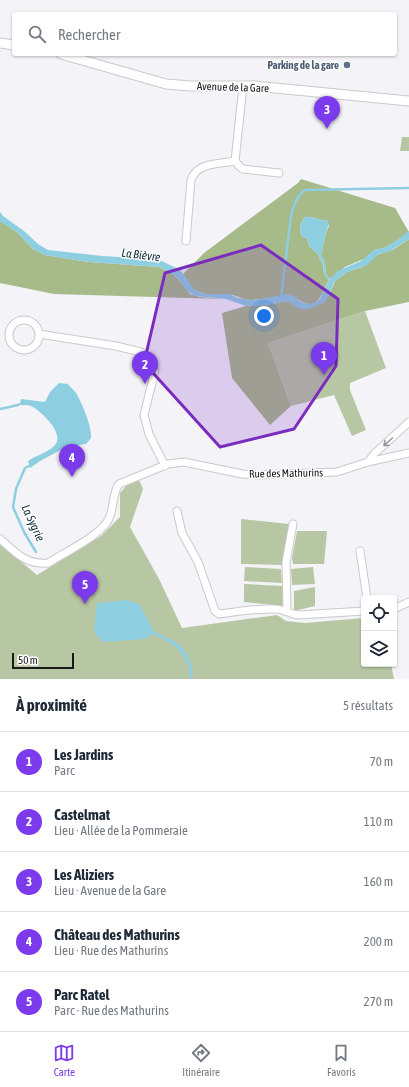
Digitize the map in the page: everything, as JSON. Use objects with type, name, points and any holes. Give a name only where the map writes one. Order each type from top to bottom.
[{"type":"street","points":[[0,43],[12,45]]},
{"type":"street","name":"Avenue de la Gare","points":[[68,56],[166,84],[184,86],[255,86],[409,101]]},
{"type":"street","points":[[243,86],[235,161],[243,169],[279,173]]},
{"type":"street","points":[[186,241],[191,180],[193,174],[203,167],[235,161]]},
{"type":"street","points":[[24,320],[33,323],[37,327],[39,334],[37,344],[28,350],[14,347],[9,338],[9,333],[14,324],[24,320]]},
{"type":"street","points":[[39,334],[116,346],[141,352],[150,358],[155,371],[144,415],[149,434],[165,466]]},
{"type":"street","points":[[368,462],[374,454],[409,422]]},
{"type":"street","name":"Rue des Mathurins","points":[[0,539],[20,557],[30,562],[40,564],[48,563],[94,535],[107,522],[112,508],[114,490],[119,484],[165,466],[184,462],[242,474],[259,475],[337,472],[368,462],[409,453]]},
{"type":"street","points":[[177,511],[182,533],[198,562],[215,611],[219,614],[275,609],[287,611],[292,615],[299,616],[361,611]]},
{"type":"street","points":[[287,611],[286,562],[293,524]]},
{"type":"street","points":[[360,551],[367,595]]},
{"type":"street","points":[[397,608],[409,602]]},
{"type":"highlighted area","points":[[261,245],[338,299],[336,366],[294,429],[220,447],[144,363],[165,273]]},
{"type":"green space","points":[[402,137],[409,137],[409,151],[400,151]]},
{"type":"green space","points":[[301,179],[395,208],[409,232],[384,248],[374,250],[366,258],[345,267],[330,279],[326,274],[325,263],[321,255],[326,232],[329,226],[327,220],[305,217],[301,223],[301,235],[307,239],[310,247],[317,253],[323,265],[324,274],[329,280],[320,298],[312,304],[307,304],[293,296],[250,300],[233,295],[206,294],[191,287],[183,274],[204,253],[298,183]]},
{"type":"green space","points":[[0,221],[17,232],[33,249],[45,255],[89,262],[159,267],[172,273],[190,294],[200,297],[222,299],[54,294],[0,283]]},
{"type":"green space","points":[[409,239],[409,302],[365,311],[268,343],[291,406],[270,425],[232,378],[222,313],[246,306],[288,301],[296,306],[323,303],[330,293],[335,281],[347,272],[362,267],[377,255],[394,249]]},
{"type":"green space","points":[[365,311],[386,368],[350,383],[350,390],[366,430],[352,436],[334,395],[291,406],[268,343]]},
{"type":"green space","points":[[139,480],[143,489],[130,527],[159,579],[182,628],[277,615],[286,621],[305,623],[361,618],[361,667],[392,667],[394,679],[0,679],[0,544],[37,575],[101,536],[120,517],[120,493],[126,486]]},
{"type":"green space","points":[[241,519],[289,524],[282,565],[241,564]]},
{"type":"green space","points":[[297,531],[327,531],[324,564],[293,564],[292,558]]},
{"type":"green space","points":[[245,567],[281,569],[282,583],[244,581]]},
{"type":"green space","points":[[313,567],[315,584],[292,585],[291,569]]},
{"type":"green space","points":[[244,584],[283,586],[283,606],[244,602]]},
{"type":"green space","points":[[315,587],[315,606],[294,611],[294,591]]},
{"type":"water","points":[[0,212],[38,244],[48,250],[102,256],[153,259],[162,261],[180,270],[195,290],[206,294],[229,294],[238,298],[250,300],[287,294],[293,296],[301,302],[308,304],[316,302],[320,299],[329,280],[324,274],[323,265],[317,253],[310,247],[307,239],[301,235],[301,223],[305,217],[327,220],[329,224],[321,255],[325,263],[326,274],[330,279],[338,271],[361,261],[374,250],[384,248],[395,242],[409,231],[409,239],[390,251],[377,255],[367,265],[347,272],[334,282],[330,293],[323,303],[308,309],[298,308],[288,301],[246,306],[226,299],[195,296],[187,291],[172,273],[159,267],[89,262],[45,255],[33,249],[17,232],[1,222]]},
{"type":"water","points":[[59,383],[68,384],[76,393],[84,409],[91,438],[86,444],[66,447],[30,468],[28,461],[52,448],[57,440],[57,435],[46,417],[31,406],[16,405],[20,403],[21,399],[45,402],[50,392]]},
{"type":"water","points":[[127,600],[140,605],[153,630],[176,642],[185,651],[193,671],[192,679],[190,679],[189,670],[184,656],[173,645],[160,637],[152,634],[145,639],[103,642],[94,632],[97,603]]},
{"type":"waterway","name":"La Bièvre","points":[[281,298],[291,216],[297,198],[305,190],[409,188]]},
{"type":"waterway","name":"La Sygrie","points":[[0,409],[18,405]]},
{"type":"waterway","name":"La Sygrie","points":[[31,465],[25,468],[16,489],[13,507],[24,532],[36,552]]},
{"type":"place","name":"Parking de la gare","points":[[347,65]]},
{"type":"place","name":"Les Aliziers","points":[[327,129]]},
{"type":"place","name":"Les Jardins","points":[[324,375]]},
{"type":"place","name":"Castelmat","points":[[145,384]]},
{"type":"place","name":"Château des Mathurins","points":[[72,477]]},
{"type":"place","name":"Parc Ratel","points":[[85,604]]}]
